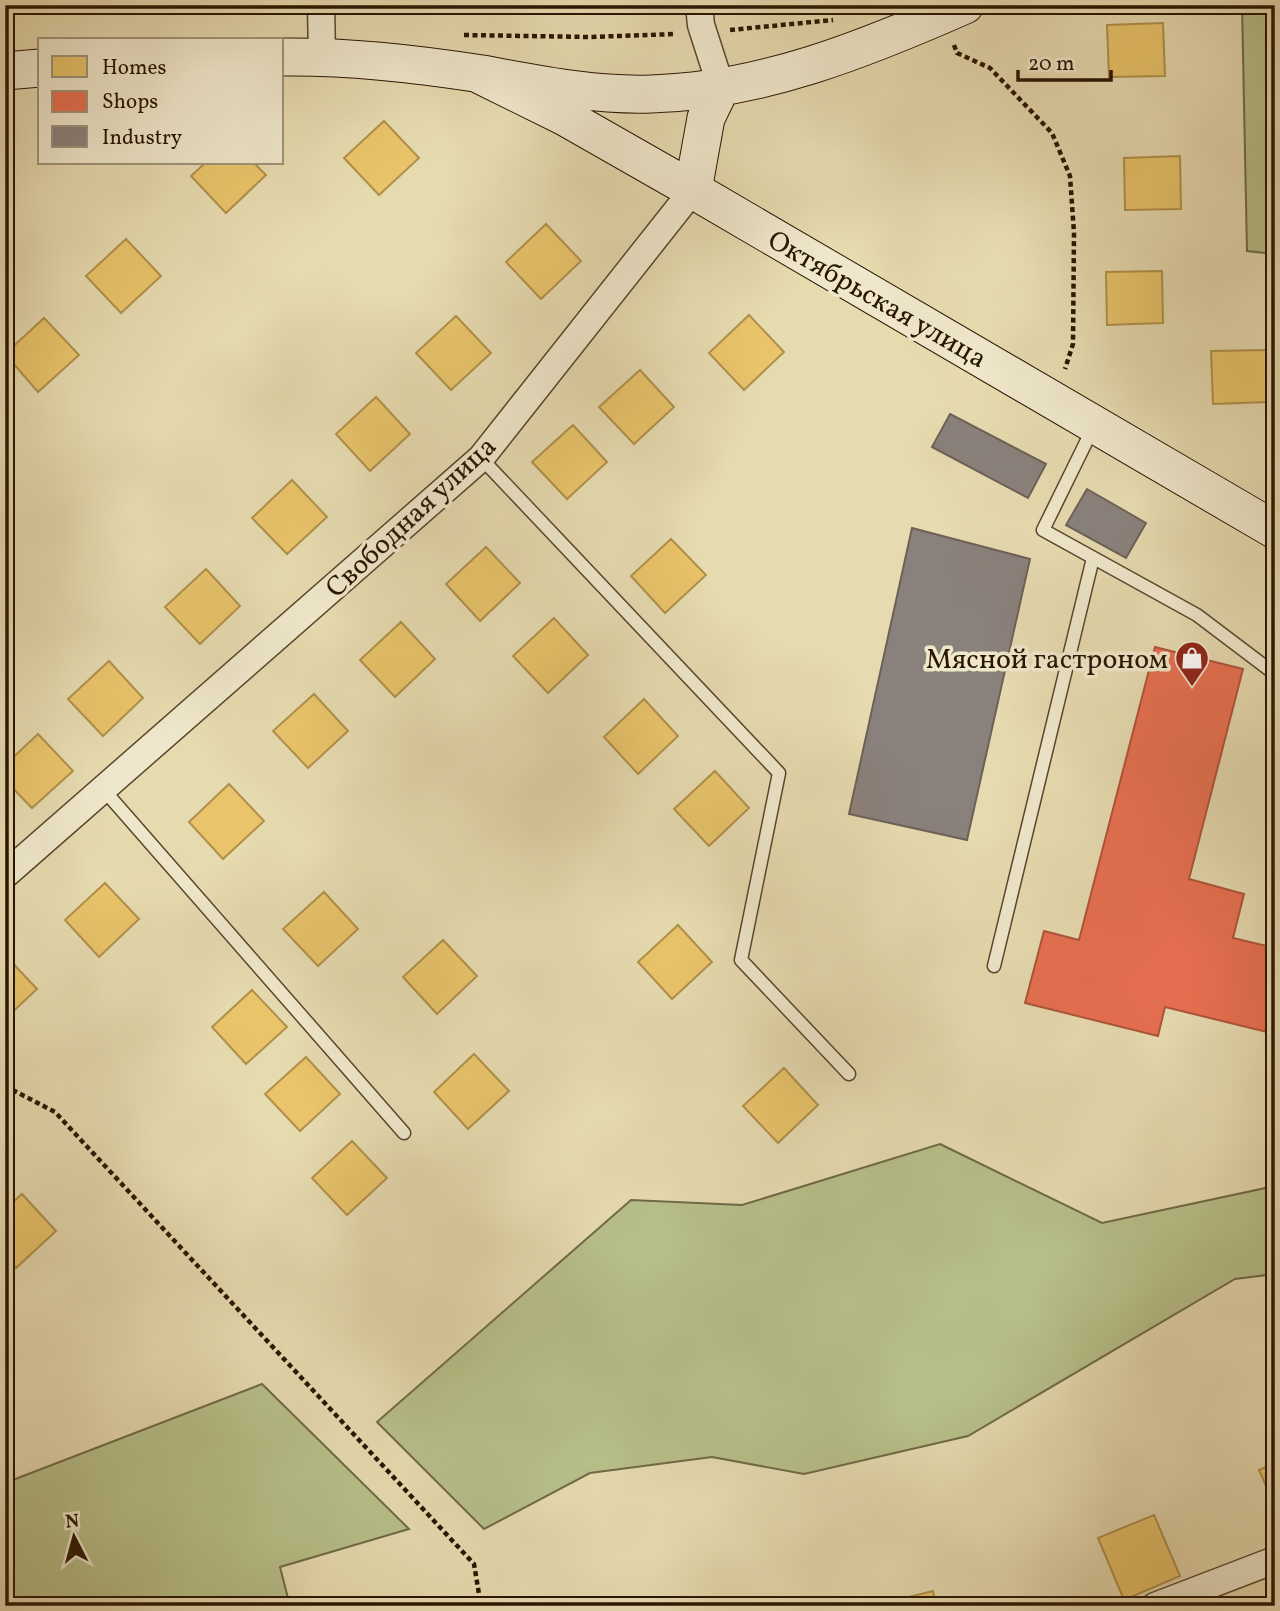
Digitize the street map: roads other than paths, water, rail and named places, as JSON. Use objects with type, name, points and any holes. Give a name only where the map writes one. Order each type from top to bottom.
[{"type":"street","points":[[321,5],[322,56]]},
{"type":"street","points":[[699,5],[703,33],[721,87]]},
{"type":"street","name":"Октябрьская улица","points":[[284,57],[322,56],[478,74],[570,89],[650,94],[721,87],[792,72],[867,47],[954,10]]},
{"type":"street","points":[[5,71],[38,68]]},
{"type":"street","name":"Октябрьская улица","points":[[478,74],[565,117],[693,190],[1275,530]]},
{"type":"street","name":"Свободная улица","points":[[5,875],[481,458],[693,190],[706,118],[721,87]]},
{"type":"street","points":[[1155,1606],[1275,1560]]},
{"type":"lane","points":[[1094,424],[1043,530],[1197,615],[1275,674]]},
{"type":"lane","points":[[481,458],[779,773],[741,960],[849,1074]]},
{"type":"lane","points":[[994,966],[1093,558]]},
{"type":"lane","points":[[103,789],[404,1133]]},
{"type":"place","name":"Мясной гастроном","points":[[1192,688]]}]
